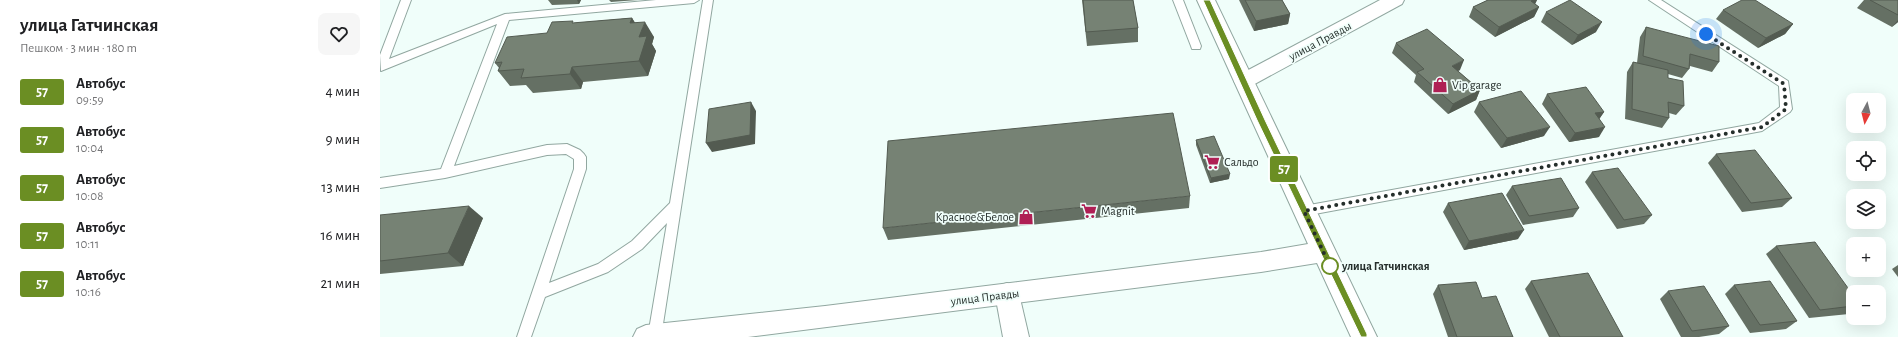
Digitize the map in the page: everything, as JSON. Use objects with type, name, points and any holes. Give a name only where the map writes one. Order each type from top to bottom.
[{"type":"main road","points":[[1206,0],[1364,337]]},
{"type":"main road","name":"улица Правды","points":[[1244,81],[1395,0]]},
{"type":"main road","name":"улица Правды","points":[[652,337],[1261,262],[1323,252]]},
{"type":"main road","points":[[1007,294],[1016,337]]},
{"type":"lane","points":[[406,0],[381,67],[504,17],[694,0]]},
{"type":"lane","points":[[652,337],[676,205],[708,0]]},
{"type":"lane","points":[[1178,0],[1196,46]]},
{"type":"lane","points":[[1304,211],[1762,127],[1786,109],[1784,84],[1654,0]]},
{"type":"lane","points":[[445,173],[504,17]]},
{"type":"lane","points":[[380,183],[445,173],[547,150],[567,149],[576,153],[580,157],[580,169],[524,337]]},
{"type":"lane","points":[[539,294],[603,268],[637,245],[676,205]]},
{"type":"building","points":[[1083,0],[1133,0],[1138,28],[1086,32]]},
{"type":"building","points":[[1245,0],[1282,0],[1290,14],[1256,21]]},
{"type":"building","points":[[1488,0],[1534,0],[1531,1],[1539,7],[1499,27],[1473,7]]},
{"type":"building","points":[[1570,0],[1602,22],[1578,35],[1546,12]]},
{"type":"building","points":[[1742,0],[1755,0],[1793,24],[1766,38],[1723,10]]},
{"type":"building","points":[[1870,0],[1898,0],[1898,15]]},
{"type":"building","points":[[632,18],[630,23],[645,22],[639,37],[647,36],[639,61],[572,67],[570,74],[521,78],[524,69],[498,71],[502,62],[495,63],[507,37],[547,33],[552,22],[573,21],[572,23]]},
{"type":"building","points":[[1646,27],[1719,46],[1719,62],[1690,54],[1689,69],[1643,56]]},
{"type":"building","points":[[1427,29],[1464,60],[1452,66],[1480,90],[1453,104],[1417,72],[1424,69],[1396,43]]},
{"type":"building","points":[[1633,62],[1668,70],[1668,78],[1683,81],[1684,106],[1668,102],[1669,118],[1632,109]]},
{"type":"building","points":[[1586,87],[1604,112],[1595,113],[1605,127],[1575,133],[1547,94]]},
{"type":"building","points":[[1521,91],[1550,127],[1507,138],[1479,102]]},
{"type":"building","points":[[751,102],[750,135],[706,143],[709,109]]},
{"type":"building","points":[[1173,113],[1190,196],[883,228],[888,141]]},
{"type":"building","name":"Сальдо","points":[[1214,136],[1230,174],[1211,178],[1196,140]]},
{"type":"building","points":[[1755,150],[1792,198],[1751,203],[1716,154]]},
{"type":"building","points":[[1618,168],[1652,215],[1624,220],[1592,172]]},
{"type":"building","points":[[1561,178],[1579,208],[1529,216],[1512,186]]},
{"type":"building","points":[[1502,193],[1524,230],[1469,241],[1448,203]]},
{"type":"building","points":[[469,206],[448,253],[380,261],[380,215]]},
{"type":"building","points":[[1815,242],[1846,285],[1846,307],[1820,310],[1776,246]]},
{"type":"building","points":[[1588,273],[1623,337],[1560,337],[1531,281]]},
{"type":"building","points":[[1770,281],[1797,321],[1760,325],[1734,285]]},
{"type":"building","points":[[1476,282],[1482,298],[1496,296],[1513,337],[1457,337],[1438,285]]},
{"type":"building","points":[[1704,286],[1729,326],[1692,331],[1668,291]]},
{"type":"bus line","name":"57","points":[[1206,0],[1364,337]]},
{"type":"place","name":"Vip garage","points":[[1440,85]]},
{"type":"place","name":"Сальдо","points":[[1212,162]]},
{"type":"place","name":"Magnit","points":[[1089,211]]},
{"type":"place","name":"Красное&Белое","points":[[1026,217]]},
{"type":"place","name":"улица Гатчинская","points":[[1330,266]]},
{"type":"route","points":[[1330,266],[1304,211],[1762,127],[1786,109],[1784,84],[1706,34]]}]
